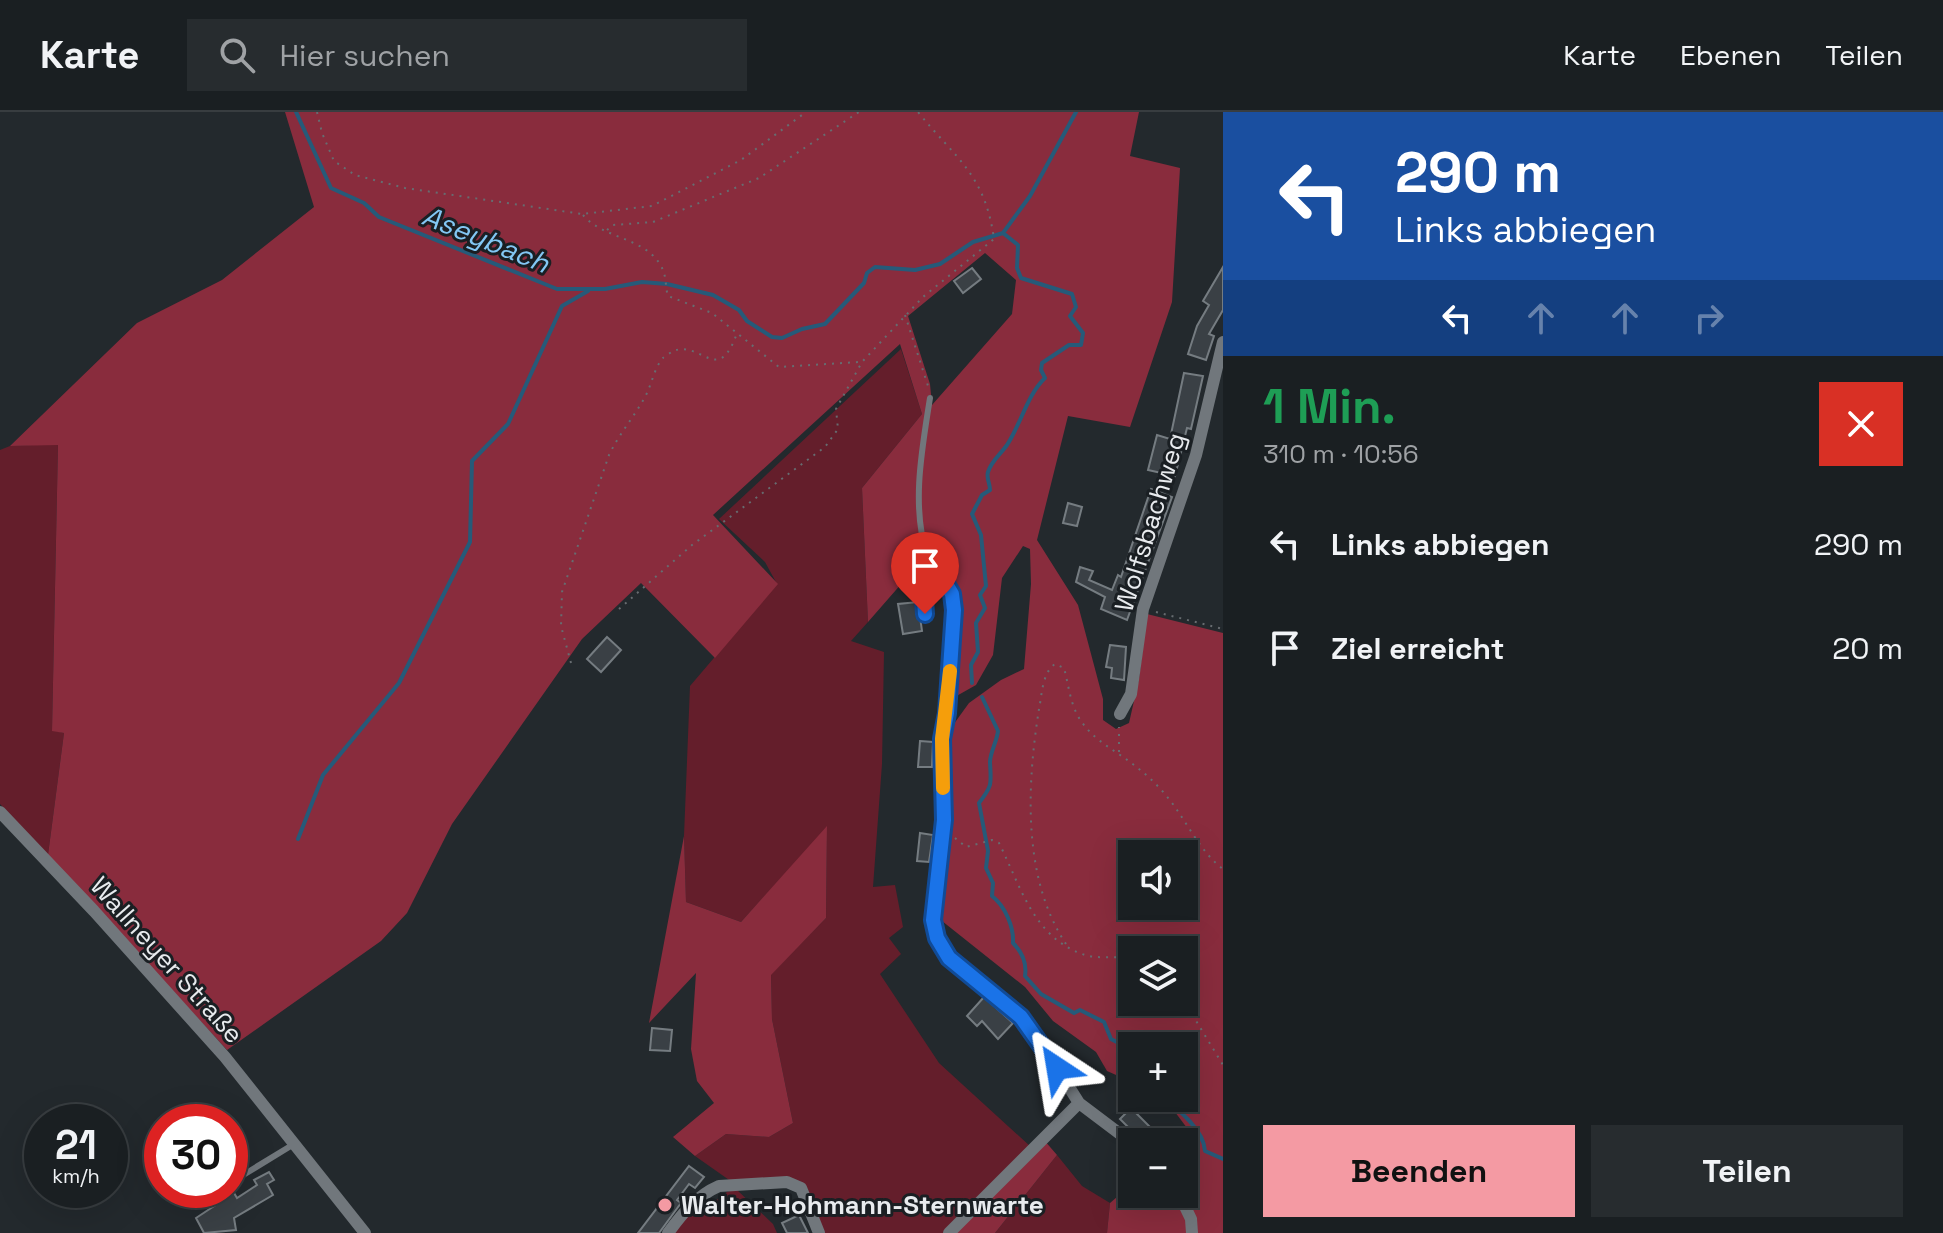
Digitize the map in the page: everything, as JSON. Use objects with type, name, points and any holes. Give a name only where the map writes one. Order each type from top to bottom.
[{"type":"street","name":"Wolfsbachweg","points":[[1120,714],[1131,694],[1143,609],[1196,455],[1223,342]]},
{"type":"street","points":[[927,555],[952,594],[954,610],[947,713],[942,739],[944,820],[933,900],[937,938],[949,958],[1032,1028],[1079,1103],[1118,1132]]},
{"type":"street","name":"Wallneyer Straße","points":[[0,812],[225,1057],[365,1233]]},
{"type":"street","points":[[949,1233],[1079,1103]]},
{"type":"street","points":[[668,1233],[684,1212],[709,1190],[719,1186],[783,1182],[801,1188],[819,1233]]},
{"type":"street","points":[[1186,1208],[1191,1219],[1192,1233]]},
{"type":"lane","points":[[927,555],[920,535],[920,459],[930,398]]},
{"type":"lane","points":[[925,614],[924,600],[942,577]]},
{"type":"lane","points":[[248,1172],[294,1144]]},
{"type":"path","points":[[317,112],[334,161],[355,175],[405,188],[582,214],[652,206],[741,160],[806,112]]},
{"type":"path","points":[[607,230],[613,225],[653,222],[759,178],[859,112]]},
{"type":"path","points":[[619,609],[692,545],[825,447],[838,429],[836,409],[862,362],[905,315],[994,239],[985,197],[969,168],[918,112]]},
{"type":"path","points":[[582,214],[592,224],[646,250],[661,264],[667,280],[668,296],[712,313],[779,367],[862,362]]},
{"type":"path","points":[[905,315],[930,398]]},
{"type":"path","points":[[571,663],[561,626],[562,592],[609,455],[664,357],[674,350],[684,350],[714,361],[732,346],[737,333]]},
{"type":"path","points":[[1143,609],[1223,629]]},
{"type":"path","points":[[1066,944],[1054,926],[1043,898],[1032,821],[1032,761],[1041,699],[1050,667],[1060,664],[1064,668],[1071,699],[1081,721],[1100,742],[1140,770],[1175,806],[1207,853],[1223,869]]},
{"type":"path","points":[[1119,753],[1120,714]]},
{"type":"path","points":[[944,820],[957,840],[966,847],[992,840],[999,843],[1038,922],[1054,940],[1084,955],[1118,958]]},
{"type":"path","points":[[1193,1016],[1223,1065]]},
{"type":"shaded area","points":[[285,112],[1139,112],[1130,156],[1180,168],[1172,302],[1130,427],[1068,416],[1037,540],[1078,605],[1103,699],[1103,720],[1116,729],[1129,723],[1139,679],[1147,614],[1223,633],[1223,1233],[1107,1233],[1110,1203],[1118,1196],[1118,1208],[1198,1208],[1198,1128],[1187,1128],[1175,1112],[1198,1112],[1198,1032],[1118,1032],[1118,1076],[1107,1071],[1096,1052],[1053,1021],[1025,987],[942,921],[938,890],[948,732],[969,703],[1001,680],[1024,669],[1031,584],[1030,549],[1023,546],[1002,578],[993,655],[976,685],[953,698],[961,604],[930,551],[868,622],[862,488],[922,414],[900,344],[713,515],[778,584],[715,658],[641,583],[582,639],[452,824],[407,913],[381,941],[227,1050],[48,855],[64,733],[52,731],[58,445],[10,446],[137,323],[222,280],[314,207]],"holes":[[[985,253],[1016,280],[1012,314],[932,405],[930,384],[908,316]]]},
{"type":"shaded area","points":[[901,349],[922,414],[862,488],[868,622],[851,641],[884,652],[882,764],[873,887],[895,885],[903,927],[889,938],[901,954],[880,974],[939,1063],[1031,1147],[943,1233],[823,1233],[800,1181],[732,1182],[695,1156],[726,1134],[769,1137],[793,1123],[772,1019],[771,974],[826,918],[827,828],[741,922],[686,902],[684,836],[690,686],[777,584],[765,562],[719,519]]},
{"type":"shaded area","points":[[58,444],[52,730],[64,733],[48,855],[0,804],[0,450],[10,446]]},
{"type":"shaded area","points":[[827,826],[826,918],[771,975],[772,1019],[793,1123],[769,1137],[726,1134],[695,1156],[673,1137],[714,1103],[697,1081],[691,1049],[696,973],[649,1023],[684,836],[686,902],[741,922]]},
{"type":"shaded area","points":[[1044,1140],[1057,1155],[995,1233],[956,1233]]},
{"type":"shaded area","points":[[1057,1155],[1082,1186],[1110,1203],[1107,1233],[995,1233]]},
{"type":"shaded area","points":[[736,1189],[773,1224],[777,1233],[673,1233],[691,1212],[706,1208]]},
{"type":"building","points":[[1223,267],[1223,310],[1209,334],[1214,336],[1206,360],[1188,354],[1197,326],[1209,305],[1203,301]]},
{"type":"building","points":[[972,268],[981,279],[963,293],[954,281]]},
{"type":"building","points":[[1184,373],[1203,376],[1191,429],[1187,428],[1175,476],[1148,470],[1157,435],[1170,439]]},
{"type":"building","points":[[1151,489],[1172,497],[1127,620],[1101,609],[1105,597],[1076,582],[1080,567],[1093,571],[1089,580],[1112,590],[1118,575],[1121,577]]},
{"type":"building","points":[[1068,503],[1082,507],[1077,526],[1063,523]]},
{"type":"building","points":[[918,602],[922,631],[903,634],[898,604]]},
{"type":"building","points":[[607,637],[621,650],[601,672],[587,659]]},
{"type":"building","points":[[1110,645],[1126,647],[1124,680],[1111,678],[1112,668],[1106,667]]},
{"type":"building","points":[[920,741],[933,742],[932,767],[918,767]]},
{"type":"building","points":[[920,833],[933,835],[929,862],[917,861]]},
{"type":"building","points":[[984,997],[1013,1023],[998,1039],[982,1021],[977,1026],[967,1016]]},
{"type":"building","points":[[652,1028],[672,1030],[670,1051],[650,1050]]},
{"type":"building","points":[[1127,1112],[1135,1112],[1151,1128],[1129,1128],[1120,1119]]},
{"type":"building","points":[[689,1166],[704,1177],[695,1188],[689,1184],[677,1200],[681,1203],[659,1233],[638,1233]]},
{"type":"building","points":[[269,1172],[274,1180],[267,1184],[273,1195],[234,1218],[236,1230],[204,1233],[196,1218],[211,1208],[248,1208],[248,1191],[257,1185],[254,1180]]},
{"type":"building","points":[[799,1215],[808,1233],[787,1233],[782,1223]]},
{"type":"waterway","name":"Aseybach","points":[[296,112],[331,188],[364,203],[379,217],[557,289],[605,289],[642,282],[667,284],[713,295],[739,310],[747,321],[772,337],[782,338],[825,324],[875,267],[915,270],[940,264],[973,242],[1003,233]]},
{"type":"waterway","points":[[1003,233],[1030,196],[1076,112]]},
{"type":"waterway","points":[[972,683],[971,665],[978,652],[976,623],[985,608],[980,595],[986,586],[981,535],[972,514],[982,495],[990,490],[987,476],[990,468],[1012,437],[1033,393],[1045,378],[1042,363],[1069,345],[1081,345],[1083,333],[1070,316],[1076,307],[1072,294],[1021,278],[1017,268],[1018,245],[1003,233]]},
{"type":"waterway","points":[[298,839],[323,775],[399,683],[470,542],[472,461],[508,424],[562,306],[588,291]]},
{"type":"waterway","points":[[982,697],[998,731],[990,758],[990,784],[979,803],[988,851],[986,868],[993,883],[992,896],[1008,917],[1013,943],[1023,958],[1025,976],[1041,994],[1074,1013],[1080,1010],[1104,1022],[1111,1039],[1118,1043]]},
{"type":"waterway","points":[[1179,1112],[1195,1128],[1205,1151],[1223,1159]]},
{"type":"slow traffic","points":[[943,788],[942,739],[950,671]]},
{"type":"place","name":"Walter-Hohmann-Sternwarte","points":[[665,1205]]},
{"type":"route","points":[[925,614],[924,600],[942,577],[952,594],[954,610],[947,713],[942,739],[944,820],[933,900],[937,938],[949,958],[1032,1028],[1057,1068]]}]
